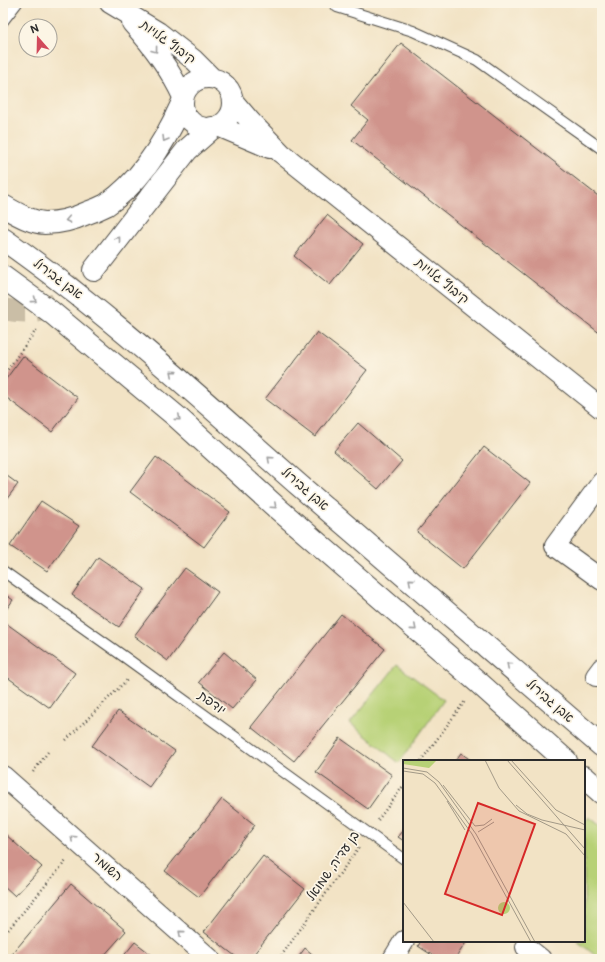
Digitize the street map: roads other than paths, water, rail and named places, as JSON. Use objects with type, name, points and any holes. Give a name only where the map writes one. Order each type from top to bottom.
[{"type":"street","name":"קיבוץ גלויות","points":[[118,5],[158,32],[194,60],[212,78]]},
{"type":"street","name":"קיבוץ גלויות","points":[[118,5],[162,59],[173,76],[183,100]]},
{"type":"street","points":[[3,206],[21,216],[45,223],[72,220],[105,206],[128,188],[165,139],[190,84],[204,77],[220,80],[227,86],[233,101],[229,117],[187,150],[94,270]]},
{"type":"street","points":[[183,100],[184,111],[192,122],[198,126],[215,127]]},
{"type":"street","name":"קיבוץ גלויות","points":[[233,101],[281,153],[602,408]]},
{"type":"street","name":"קיבוץ גלויות","points":[[215,127],[281,153]]},
{"type":"street","name":"אבן גבירול","points":[[3,239],[86,300],[158,360],[300,486],[602,746]]},
{"type":"street","points":[[3,277],[50,312],[177,417],[277,508],[479,683],[565,760]]},
{"type":"street","points":[[602,482],[555,546],[602,580]]},
{"type":"street","name":"השומר","points":[[3,776],[210,959]]},
{"type":"street","points":[[585,778],[602,793]]},
{"type":"street","points":[[393,959],[403,942]]},
{"type":"lane","points":[[3,21],[17,3]]},
{"type":"lane","points":[[334,3],[337,7],[413,31],[477,60],[602,149]]},
{"type":"lane","name":"יודפת","points":[[3,571],[403,858]]},
{"type":"tunnel","points":[[3,309],[18,311],[44,309],[65,298],[94,270]]}]
